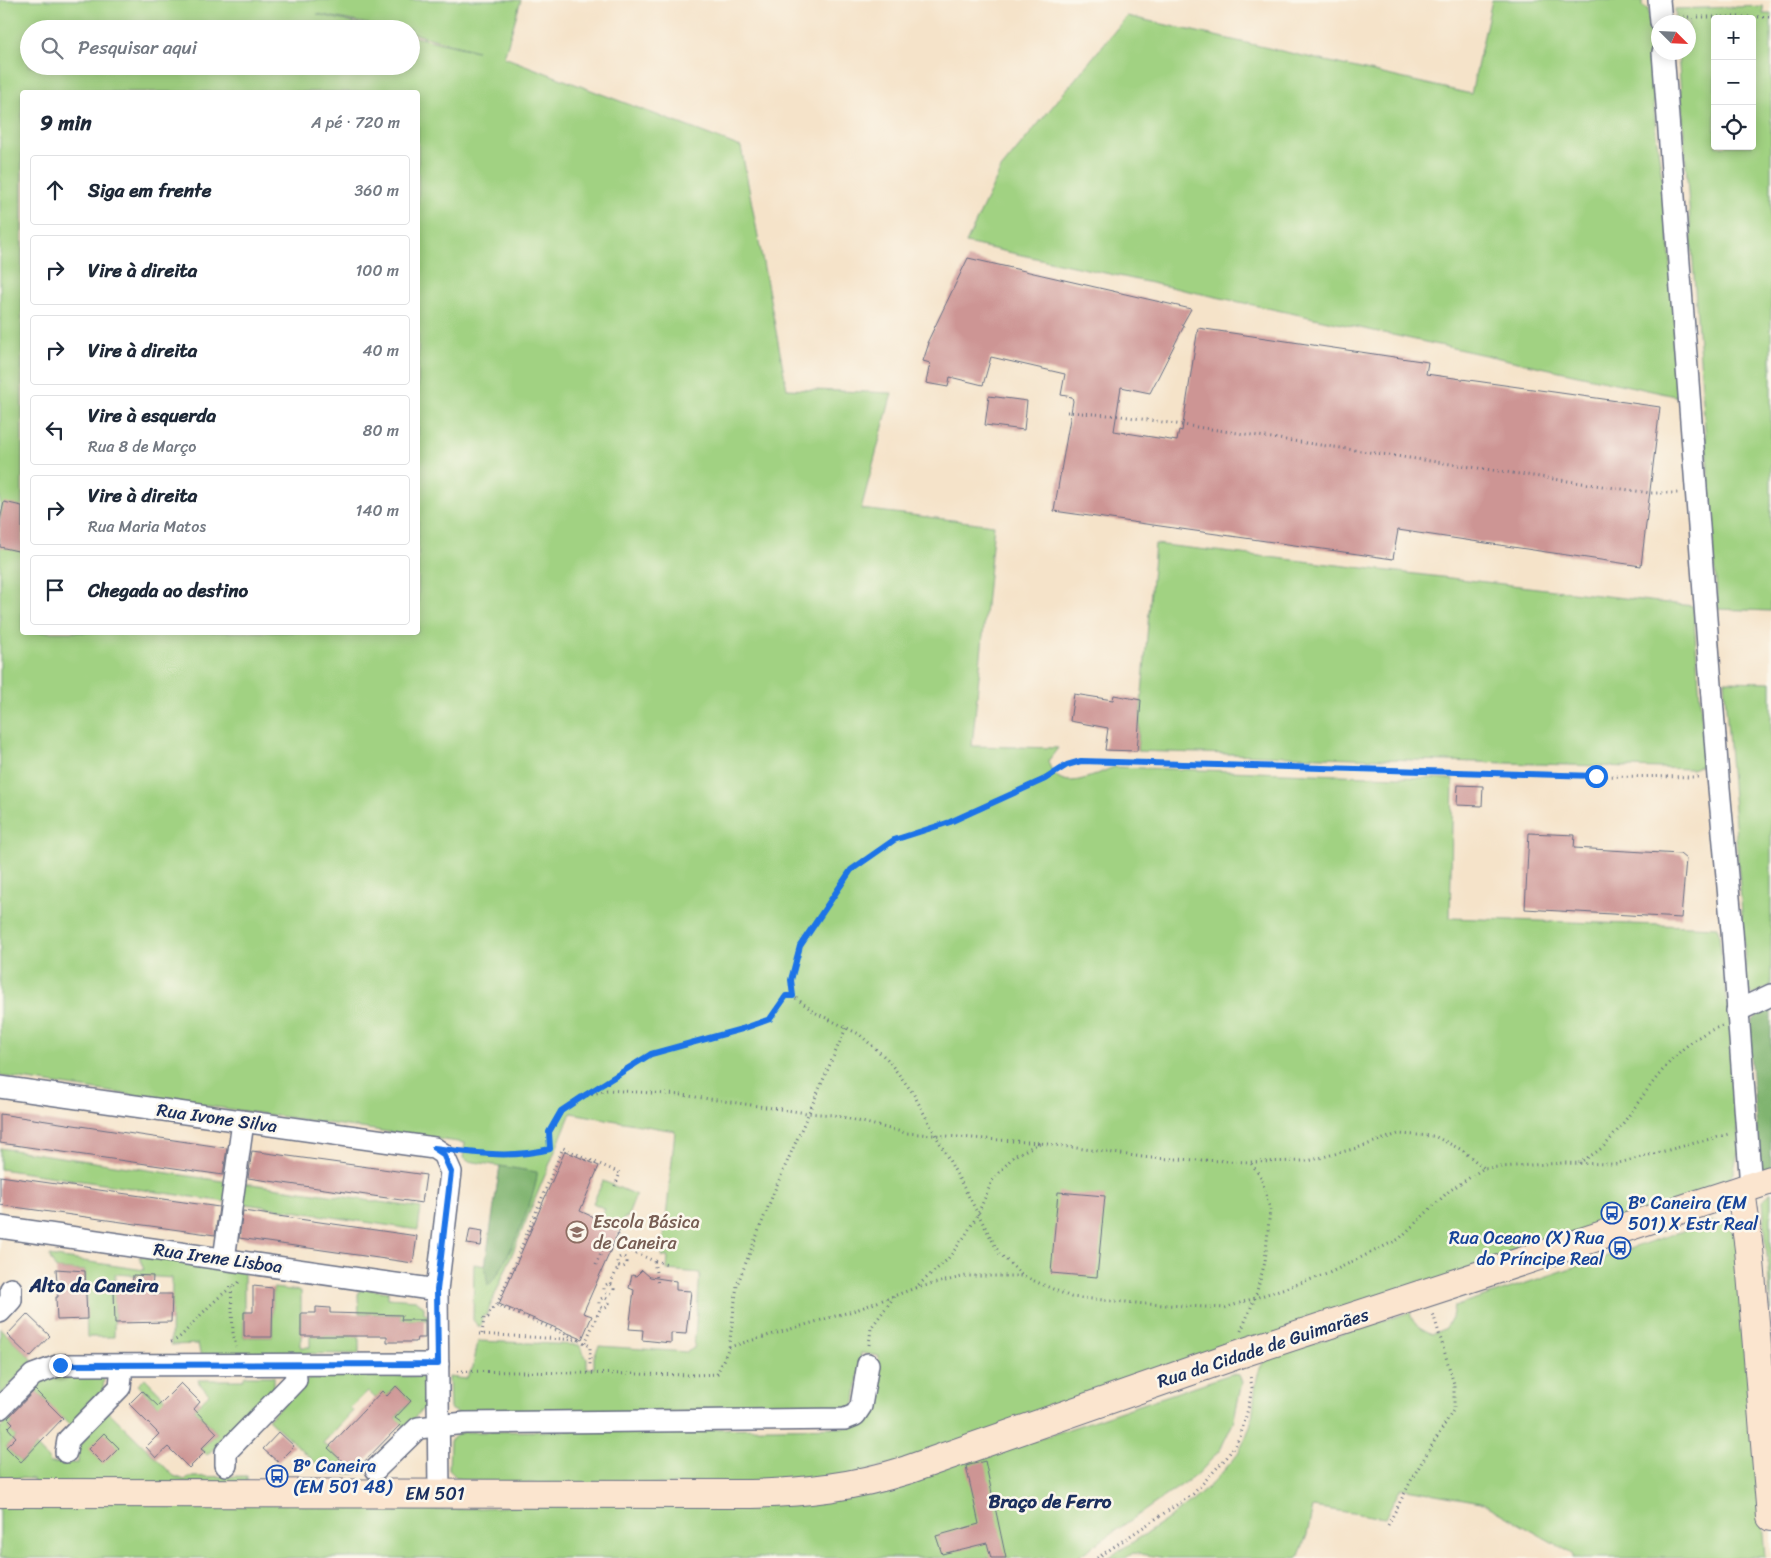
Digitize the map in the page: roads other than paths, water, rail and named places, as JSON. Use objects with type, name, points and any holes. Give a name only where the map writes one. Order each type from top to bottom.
[{"type":"main road","name":"Rua da Cidade de Guimarães","points":[[751,1494],[838,1488],[877,1479],[1248,1351],[1754,1185]]},
{"type":"main road","points":[[1754,1185],[1749,1249],[1771,1517]]},
{"type":"main road","name":"EM 501","points":[[0,1492],[751,1494]]},
{"type":"street","points":[[1664,60],[1718,777],[1754,1185]]},
{"type":"street","points":[[1738,1016],[1771,996]]},
{"type":"street","name":"Rua Ivone Silva","points":[[0,1087],[434,1148],[443,1154],[451,1172],[437,1290]]},
{"type":"street","points":[[224,1259],[243,1122]]},
{"type":"street","name":"Rua Irene Lisboa","points":[[0,1227],[437,1290]]},
{"type":"street","points":[[0,1312],[11,1300],[11,1289]]},
{"type":"street","points":[[437,1290],[439,1494]]},
{"type":"street","points":[[376,1469],[418,1428],[494,1423],[845,1419],[855,1415],[861,1406],[868,1359]]},
{"type":"street","points":[[0,1408],[33,1375],[60,1365],[295,1365],[438,1368]]},
{"type":"street","points":[[66,1452],[68,1440],[120,1387],[122,1365]]},
{"type":"street","points":[[226,1465],[226,1452],[296,1380],[295,1365]]},
{"type":"place","name":"Bº Caneira (EM 501) X Estr Real","points":[[1612,1213]]},
{"type":"place","name":"Escola Básica de Caneira","points":[[577,1232]]},
{"type":"place","name":"Rua Oceano (X) Rua do Príncipe Real","points":[[1620,1248]]},
{"type":"place","name":"Bº Caneira (EM 501 48)","points":[[277,1476]]},
{"type":"district","name":"Alto da Caneira","points":[[94,1285]]},
{"type":"district","name":"Braço de Ferro","points":[[1050,1501]]}]
